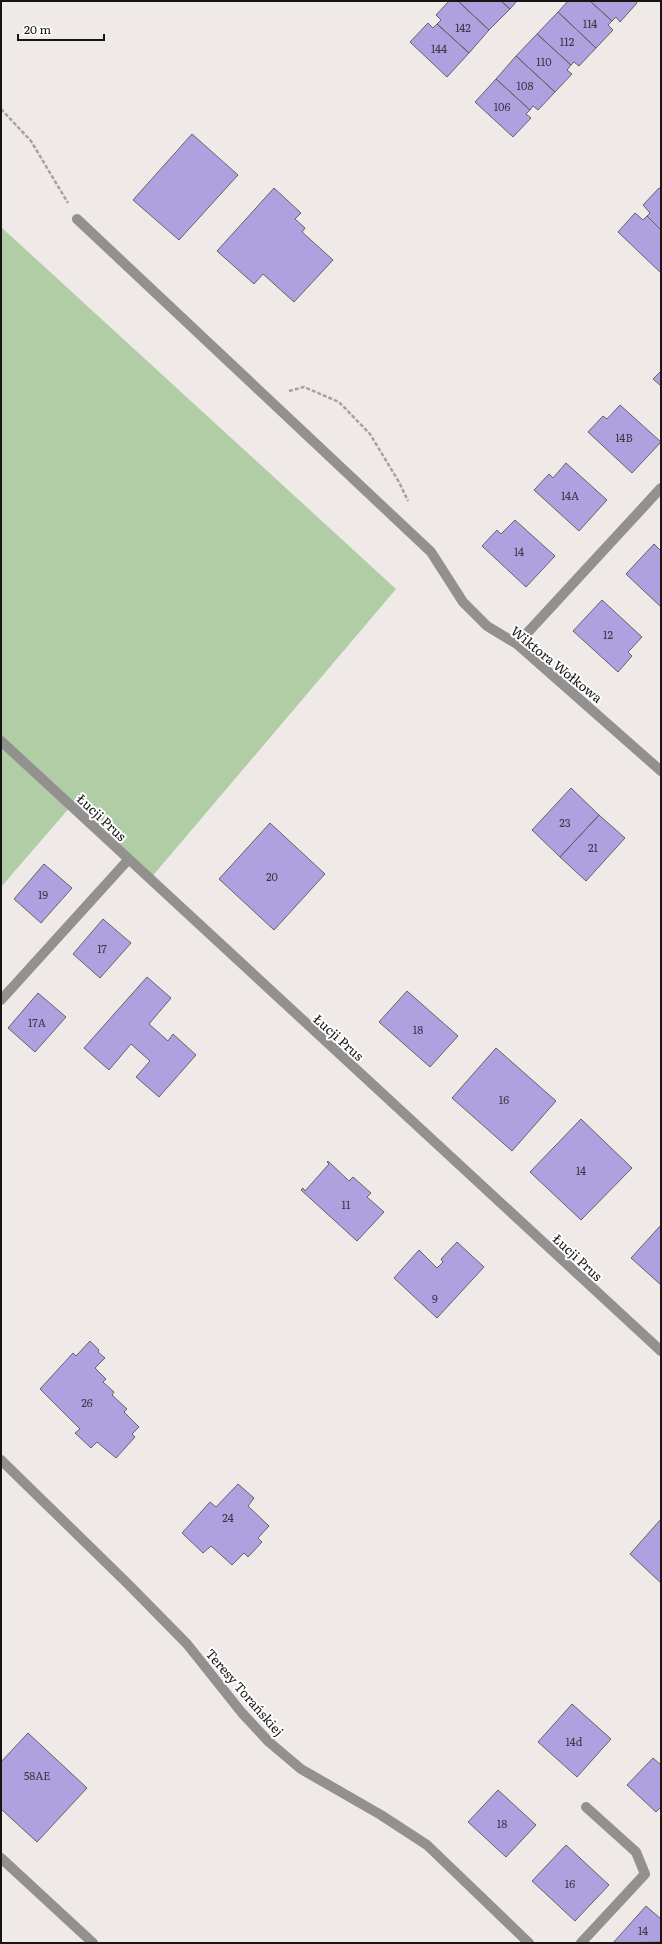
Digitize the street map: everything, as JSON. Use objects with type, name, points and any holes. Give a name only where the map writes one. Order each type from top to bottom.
[{"type":"street","name":"Wiktora Wołkowa","points":[[77,219],[431,552],[463,602],[487,626],[517,644],[661,770]]},
{"type":"street","points":[[517,644],[661,488]]},
{"type":"street","name":"Łucji Prus","points":[[1,741],[661,1351]]},
{"type":"street","points":[[1,1000],[128,860]]},
{"type":"street","name":"Teresy Torańskiej","points":[[1,1460],[187,1644],[242,1713],[269,1742],[300,1769],[382,1816],[427,1844],[529,1943]]},
{"type":"street","points":[[581,1943],[645,1874],[636,1852],[586,1807]]},
{"type":"street","points":[[1,1858],[93,1943]]},
{"type":"path","points":[[1,109],[31,141],[77,219]]},
{"type":"path","points":[[266,396],[304,387],[339,402],[370,434],[399,482],[409,503]]},
{"type":"green space","points":[[1,227],[396,589],[150,879],[71,806],[1,887]]},
{"type":"building","points":[[449,1],[458,1],[489,30],[469,53],[437,24],[441,20],[436,15]]},
{"type":"building","points":[[458,1],[501,1],[510,9],[489,30]]},
{"type":"building","points":[[501,1],[517,1],[510,9]]},
{"type":"building","points":[[568,1],[590,1],[612,21],[608,25],[613,30],[596,48],[558,12]]},
{"type":"building","points":[[590,1],[635,1],[637,3],[620,22],[616,17],[612,21]]},
{"type":"building","points":[[558,12],[596,48],[579,66],[574,62],[571,65],[537,34]]},
{"type":"building","points":[[428,23],[433,28],[437,24],[469,53],[447,77],[410,42]]},
{"type":"building","points":[[537,34],[571,65],[567,70],[572,74],[555,92],[516,56]]},
{"type":"building","points":[[516,56],[555,92],[538,110],[533,106],[530,110],[496,79]]},
{"type":"building","points":[[496,79],[530,110],[526,114],[531,118],[513,137],[475,102]]},
{"type":"building","points":[[192,134],[238,175],[179,240],[133,200]]},
{"type":"building","points":[[274,188],[301,213],[295,219],[305,228],[302,232],[333,260],[294,302],[263,274],[254,284],[217,251]]},
{"type":"building","points":[[659,188],[661,189],[661,230],[647,216],[650,213],[643,205]]},
{"type":"building","points":[[635,213],[643,220],[647,216],[661,230],[661,273],[618,232]]},
{"type":"building","points":[[661,371],[661,386],[653,379]]},
{"type":"building","points":[[620,405],[661,442],[632,473],[588,432],[603,416],[607,419]]},
{"type":"building","points":[[566,463],[607,500],[579,531],[534,490],[549,474],[553,478]]},
{"type":"building","points":[[515,520],[555,556],[526,587],[482,546],[497,530],[501,534]]},
{"type":"building","points":[[654,544],[661,551],[661,607],[626,574]]},
{"type":"building","points":[[602,600],[642,637],[628,652],[632,656],[618,672],[573,631]]},
{"type":"building","points":[[571,788],[599,815],[560,857],[532,830]]},
{"type":"building","points":[[599,815],[625,838],[586,881],[560,857]]},
{"type":"building","points":[[270,823],[325,874],[274,930],[219,879]]},
{"type":"building","points":[[44,864],[72,888],[41,923],[14,899]]},
{"type":"building","points":[[103,919],[131,943],[100,978],[73,954]]},
{"type":"building","points":[[147,977],[171,998],[149,1024],[168,1041],[173,1034],[196,1055],[159,1097],[136,1077],[150,1061],[131,1044],[109,1070],[84,1048]]},
{"type":"building","points":[[407,991],[458,1036],[430,1067],[379,1022]]},
{"type":"building","points":[[38,993],[66,1017],[35,1052],[8,1028]]},
{"type":"building","points":[[496,1048],[556,1101],[512,1151],[452,1098]]},
{"type":"building","points":[[581,1119],[632,1168],[581,1220],[530,1172]]},
{"type":"building","points":[[328,1161],[349,1181],[353,1177],[371,1193],[367,1197],[384,1212],[357,1241],[301,1190],[303,1188],[305,1191],[329,1164],[327,1162]]},
{"type":"building","points":[[661,1225],[661,1285],[631,1258]]},
{"type":"building","points":[[457,1242],[484,1267],[437,1318],[394,1278],[419,1250],[437,1268],[443,1262],[441,1259]]},
{"type":"building","points":[[90,1341],[99,1350],[98,1352],[105,1358],[95,1368],[106,1379],[103,1382],[114,1392],[112,1395],[127,1409],[124,1412],[139,1427],[132,1434],[135,1437],[116,1458],[97,1442],[91,1448],[75,1433],[80,1429],[40,1389],[73,1353],[76,1356]]},
{"type":"building","points":[[238,1484],[254,1498],[248,1506],[269,1526],[258,1538],[262,1542],[248,1557],[244,1553],[232,1565],[211,1546],[203,1553],[182,1533],[210,1502],[216,1507]]},
{"type":"building","points":[[661,1519],[661,1583],[630,1554]]},
{"type":"building","points":[[572,1704],[611,1739],[577,1777],[538,1742]]},
{"type":"building","points":[[28,1733],[87,1788],[37,1842],[1,1809],[1,1762]]},
{"type":"building","points":[[653,1758],[661,1765],[661,1807],[656,1812],[627,1785]]},
{"type":"building","points":[[498,1790],[536,1825],[506,1857],[468,1822]]},
{"type":"building","points":[[566,1845],[609,1885],[575,1921],[532,1881]]},
{"type":"building","points":[[646,1906],[661,1919],[661,1942],[613,1943]]}]
